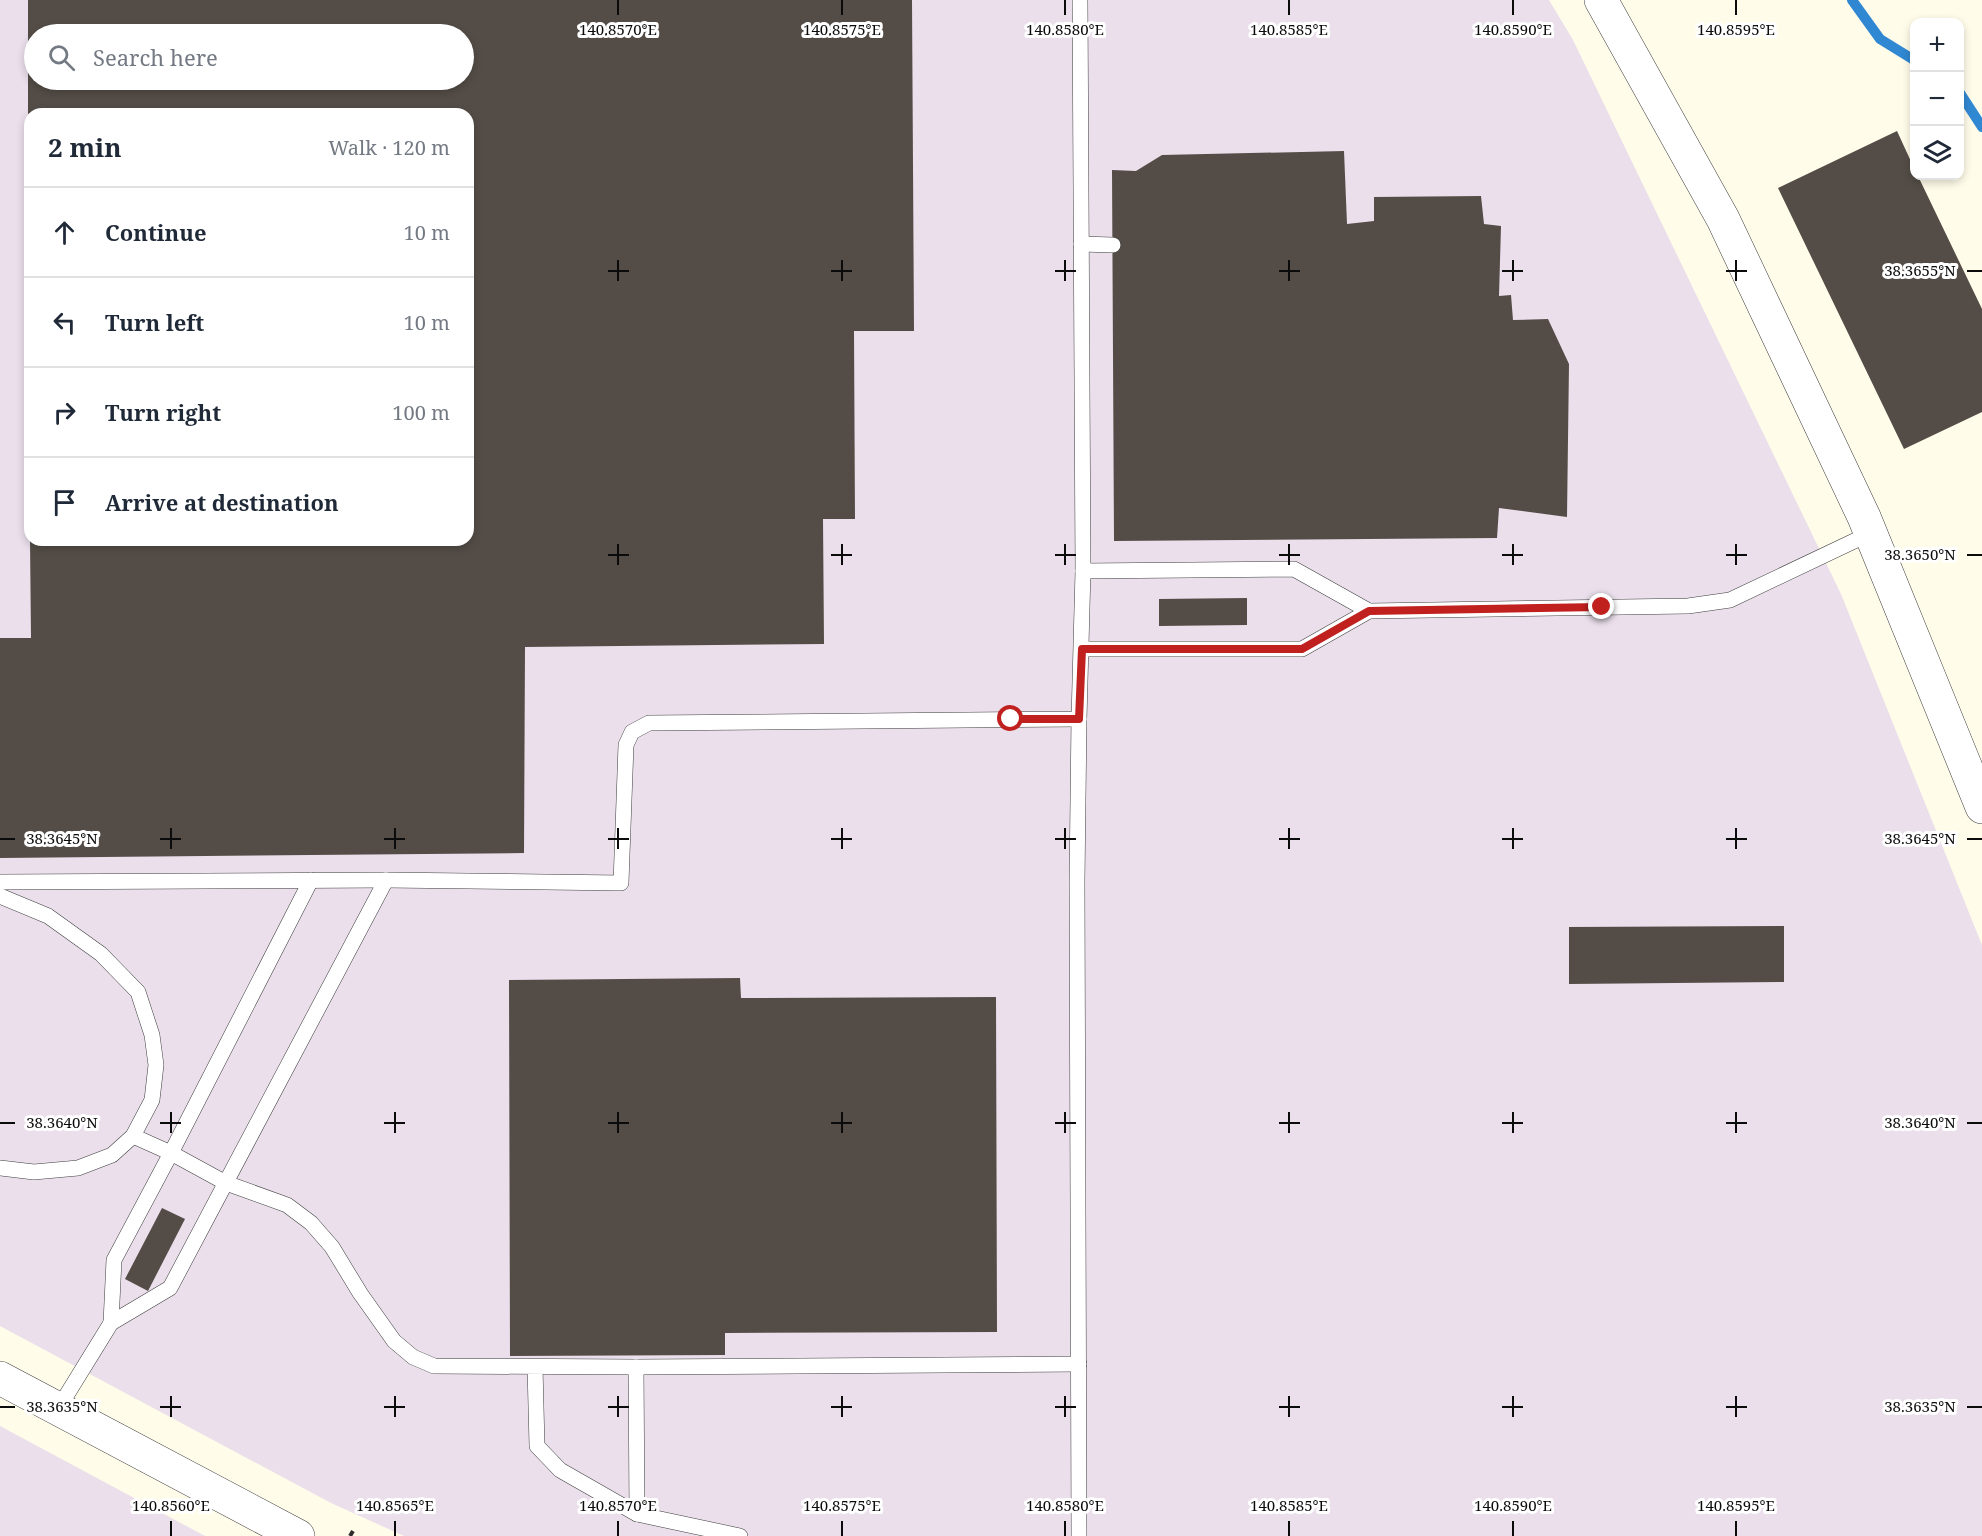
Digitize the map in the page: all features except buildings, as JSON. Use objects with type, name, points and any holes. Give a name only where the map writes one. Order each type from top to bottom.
[{"type":"street","points":[[1601,0],[1723,219],[1871,533],[1982,807]]},
{"type":"street","points":[[0,1378],[298,1536]]},
{"type":"lane","points":[[1079,1536],[1077,881],[1083,571],[1080,0]]},
{"type":"lane","points":[[1081,244],[1113,244]]},
{"type":"lane","points":[[1082,649],[1302,649],[1369,611],[1688,606],[1730,600],[1871,533]]},
{"type":"lane","points":[[1083,571],[1294,569],[1369,611]]},
{"type":"lane","points":[[0,882],[386,880],[621,883],[626,745],[633,732],[650,723],[1079,719]]},
{"type":"lane","points":[[111,1323],[114,1260],[311,880]]},
{"type":"lane","points":[[58,1409],[111,1323],[171,1288],[386,880]]},
{"type":"lane","points":[[0,896],[48,916],[101,954],[138,992],[152,1035],[156,1065],[152,1100],[133,1136],[112,1155],[78,1168],[34,1172],[0,1168]]},
{"type":"lane","points":[[133,1136],[171,1153],[226,1183],[287,1205],[311,1223],[332,1247],[360,1293],[394,1341],[413,1357],[434,1366],[1079,1364]]},
{"type":"lane","points":[[535,1367],[537,1446],[560,1470],[637,1514],[740,1536]]},
{"type":"lane","points":[[636,1367],[637,1514]]},
{"type":"path","points":[[350,1536],[352,1531]]},
{"type":"shaded area","points":[[0,0],[1549,0],[1573,40],[1841,594],[1982,945],[1982,1536],[404,1536],[331,1503],[0,1326]]},
{"type":"shaded area","points":[[0,1426],[205,1536],[0,1536]]},
{"type":"waterway","points":[[1852,0],[1880,39],[1910,58]]},
{"type":"waterway","points":[[1964,99],[1982,127]]},
{"type":"route","points":[[1011,719],[1079,719],[1082,649],[1302,649],[1369,611],[1602,607]]}]
